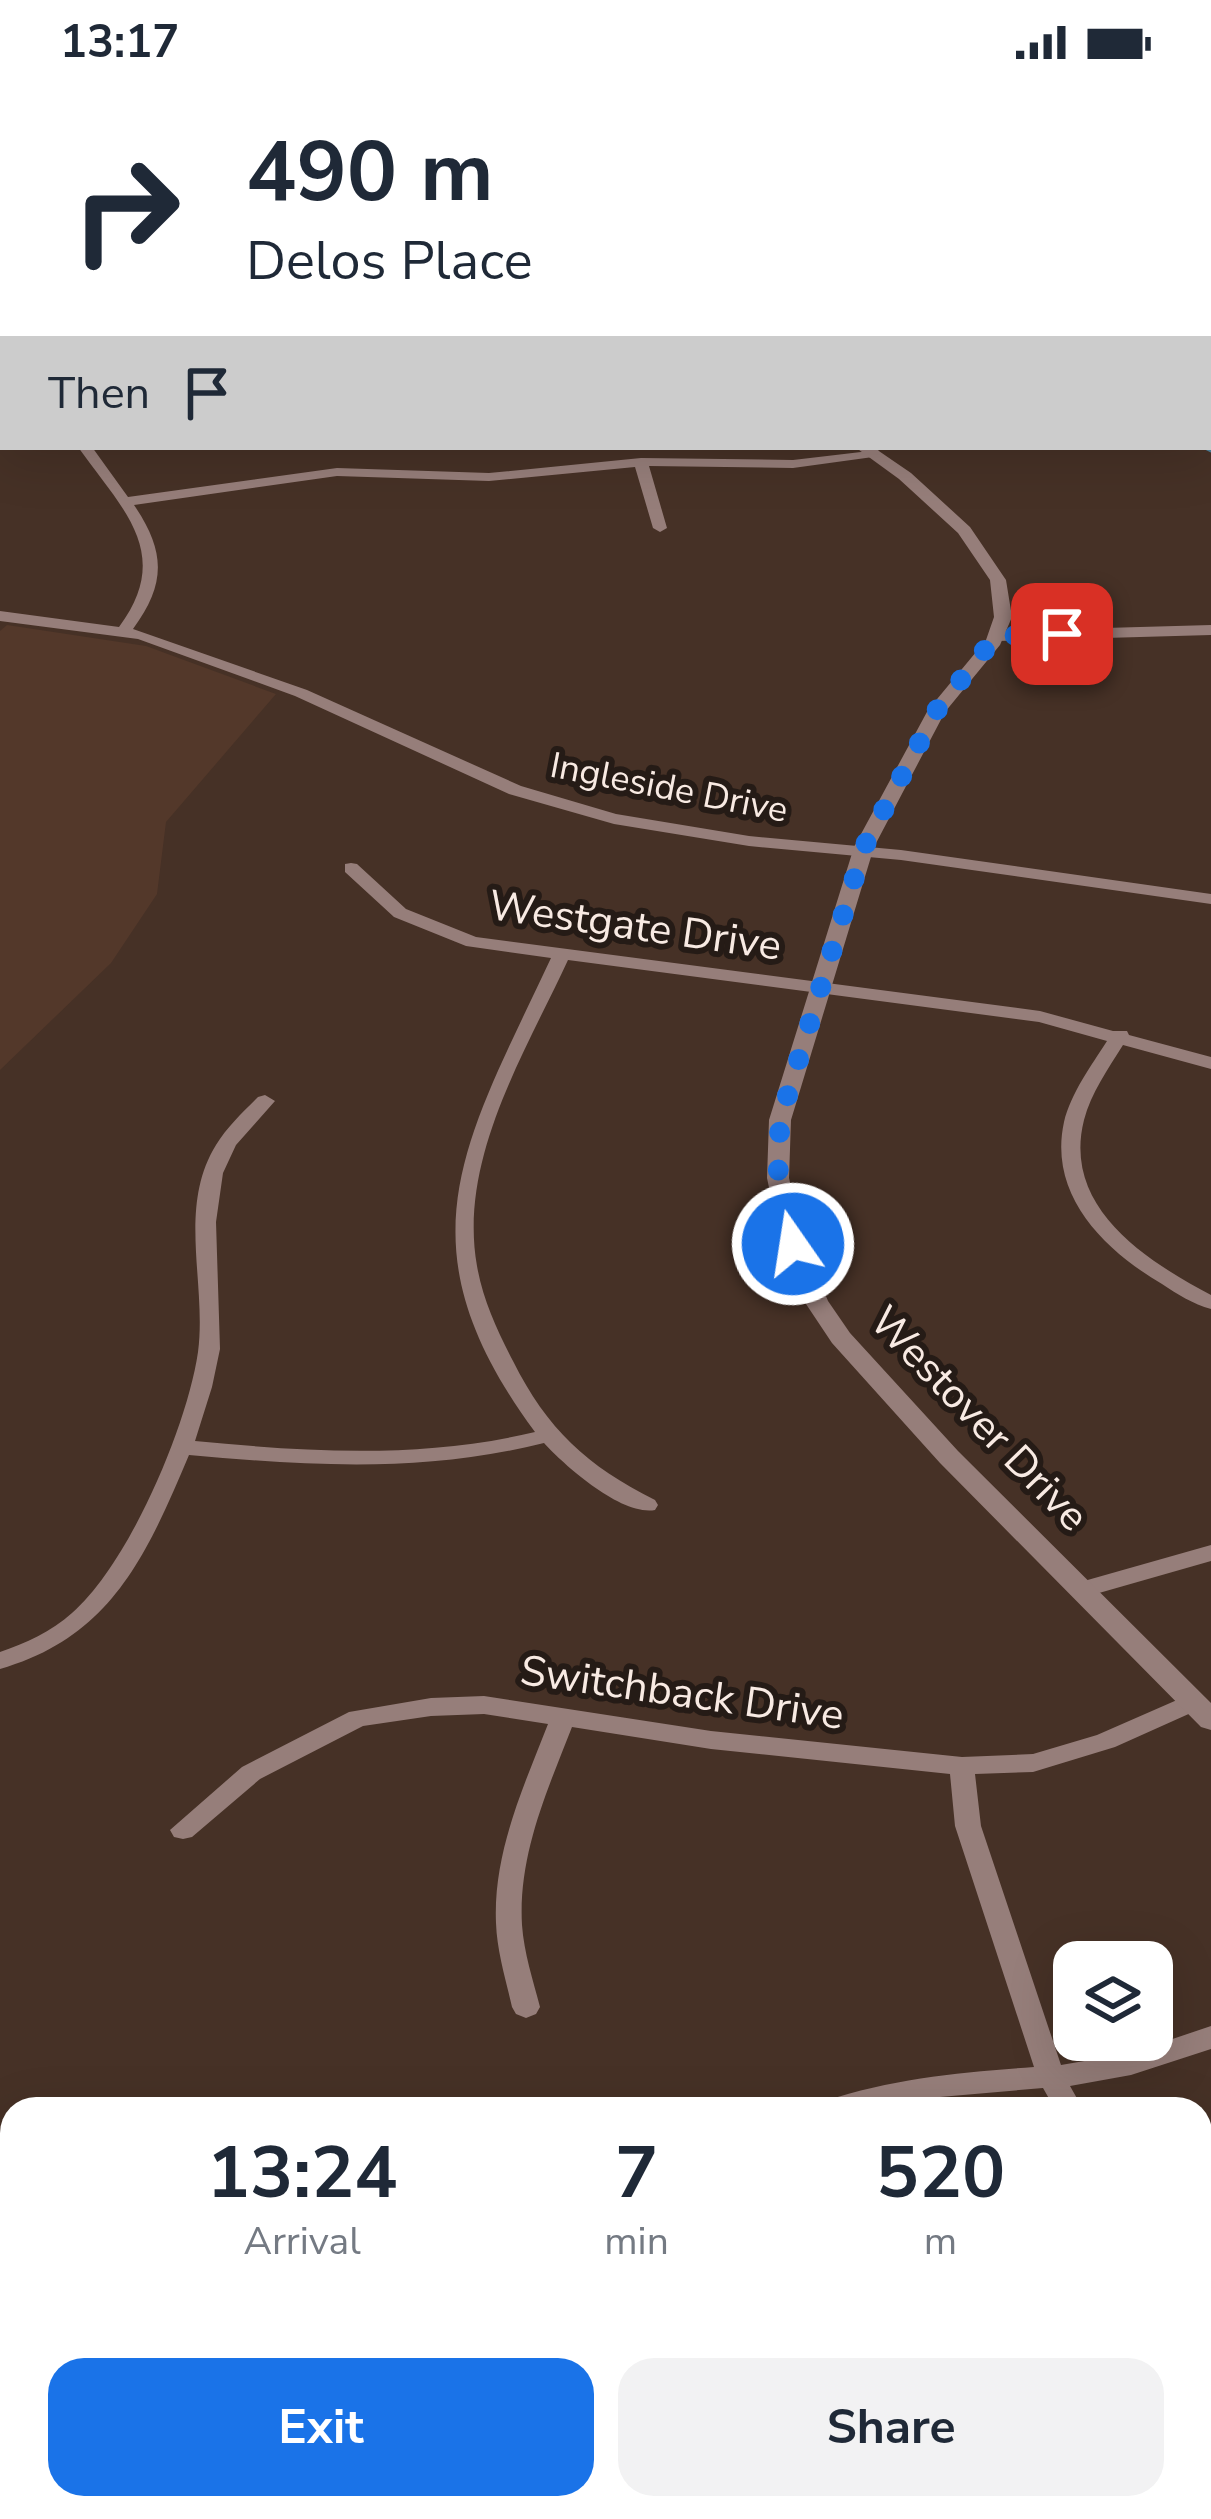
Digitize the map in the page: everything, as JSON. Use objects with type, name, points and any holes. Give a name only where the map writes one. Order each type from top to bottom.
[{"type":"street","points":[[87,450],[141,526],[152,558],[146,600],[124,631]]},
{"type":"street","points":[[125,502],[316,474],[489,478],[641,462],[793,464],[868,450],[933,499],[984,557],[1004,597],[996,636],[1211,630]]},
{"type":"street","points":[[641,462],[660,528]]},
{"type":"street","name":"Ingleside Drive","points":[[0,616],[124,631],[301,693],[480,776],[553,802],[686,832],[902,855],[1211,899]]},
{"type":"street","name":"Westover Drive","points":[[996,636],[937,710],[862,853],[780,1120],[778,1178],[793,1244],[816,1301],[841,1338],[949,1457],[1202,1711]]},
{"type":"street","name":"Westgate Drive","points":[[351,868],[400,913],[472,942],[1040,1017],[1211,1063]]},
{"type":"street","points":[[561,956],[472,1158],[460,1242],[475,1311],[490,1345],[547,1436],[593,1479],[647,1505]]},
{"type":"street","points":[[1120,1035],[1073,1122],[1072,1174],[1094,1220],[1116,1242],[1169,1283],[1211,1304]]},
{"type":"street","points":[[0,1660],[34,1652],[71,1629],[119,1579],[184,1447],[209,1349],[206,1194],[223,1149],[265,1101]]},
{"type":"street","points":[[184,1447],[340,1462],[396,1461],[450,1459],[547,1436]]},
{"type":"street","points":[[1084,1589],[1211,1553]]},
{"type":"street","name":"Switchback Drive","points":[[183,1830],[251,1774],[358,1718],[484,1705],[711,1740],[962,1766],[1033,1763],[1202,1711]]},
{"type":"street","points":[[526,2008],[509,1927],[510,1877],[519,1830],[564,1715]]},
{"type":"street","points":[[962,1766],[968,1826],[1051,2077],[1063,2097]]},
{"type":"street","points":[[866,2097],[966,2080],[1051,2077],[1155,2060],[1211,2037]]},
{"type":"shaded area","points":[[7,625],[146,646],[276,694],[166,822],[157,894],[111,963],[0,1070],[0,631]]},
{"type":"route","points":[[793,1244],[778,1178],[780,1120],[864,847],[937,710],[996,636],[1062,634]]}]
